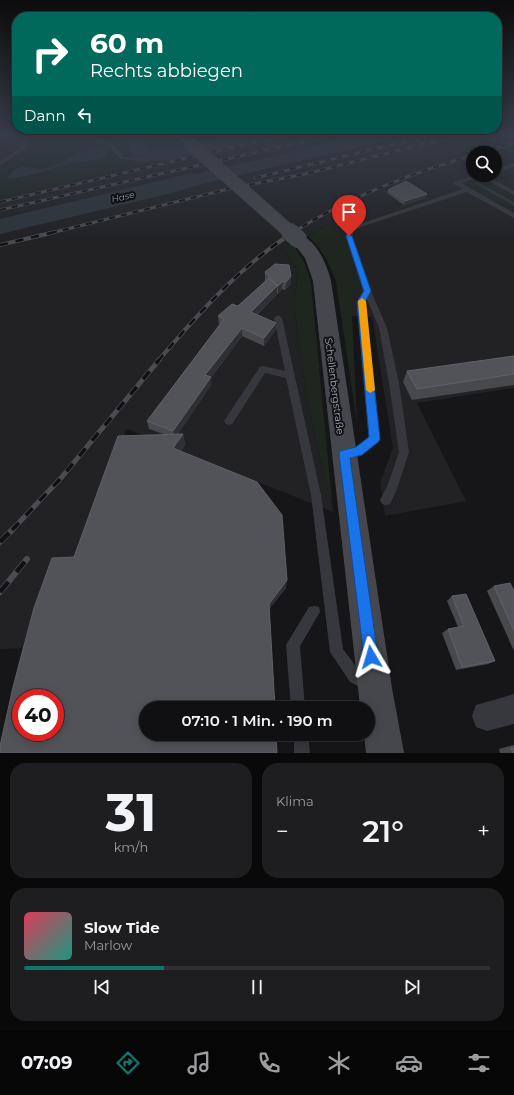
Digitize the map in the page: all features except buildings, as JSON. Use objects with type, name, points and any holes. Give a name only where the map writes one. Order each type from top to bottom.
[{"type":"street","name":"Schellenbergstraße","points":[[221,170],[298,239],[311,253],[318,265],[322,281],[384,748]]},
{"type":"lane","points":[[466,180],[456,183],[514,216]]},
{"type":"lane","points":[[494,182],[514,193]]},
{"type":"lane","points":[[386,500],[392,489],[404,452],[394,384],[383,328],[367,291],[349,236],[350,230],[467,190]]},
{"type":"lane","points":[[344,454],[358,451],[375,439],[361,302],[367,291]]},
{"type":"lane","points":[[278,318],[316,495],[337,652],[355,677],[375,688]]},
{"type":"lane","points":[[229,421],[263,369],[290,376]]},
{"type":"lane","points":[[297,701],[293,645],[314,612]]},
{"type":"lane","points":[[301,741],[302,753]]},
{"type":"shaded area","points":[[0,170],[122,170],[0,197]]},
{"type":"shaded area","points":[[122,170],[466,170],[466,182],[502,182],[502,170],[514,170],[514,388],[417,403],[466,501],[385,516],[380,483],[393,448],[372,317],[351,316],[351,291],[361,287],[326,225],[308,236],[290,242],[283,248],[298,271],[294,305],[307,402],[333,512],[127,429],[120,443],[78,561],[28,648],[0,649],[0,197]]},
{"type":"shaded area","points":[[480,182],[489,182],[514,196],[514,211],[469,186]]},
{"type":"shaded area","points":[[327,225],[347,241],[361,288],[351,292],[357,423],[336,282],[325,257],[308,236]]},
{"type":"shaded area","points":[[290,242],[303,260],[311,282],[333,512],[307,402],[294,305],[298,271],[283,248]]},
{"type":"water","points":[[15,170],[46,170],[9,178]]},
{"type":"water","points":[[192,173],[202,184],[176,192],[0,234],[0,219]]},
{"type":"waterway","name":"Hase","points":[[156,189],[238,170]]},
{"type":"waterway","points":[[477,183],[514,204]]},
{"type":"railway","points":[[0,202],[136,170]]},
{"type":"railway","points":[[0,210],[177,170]]},
{"type":"railway","points":[[255,178],[287,170]]},
{"type":"railway","points":[[51,233],[232,188],[320,170]]},
{"type":"railway","points":[[292,233],[335,208],[426,170]]},
{"type":"railway","points":[[0,245],[55,232]]},
{"type":"railway","points":[[158,361],[221,291],[256,259],[294,232]]},
{"type":"railway","points":[[12,530],[61,478],[159,360]]},
{"type":"railway","points":[[0,542],[12,530]]},
{"type":"railway","points":[[0,592],[27,559]]},
{"type":"slow traffic","points":[[362,301],[370,390]]},
{"type":"route","points":[[349,236],[367,291],[361,302],[375,439],[358,451],[344,454],[371,657]]}]
